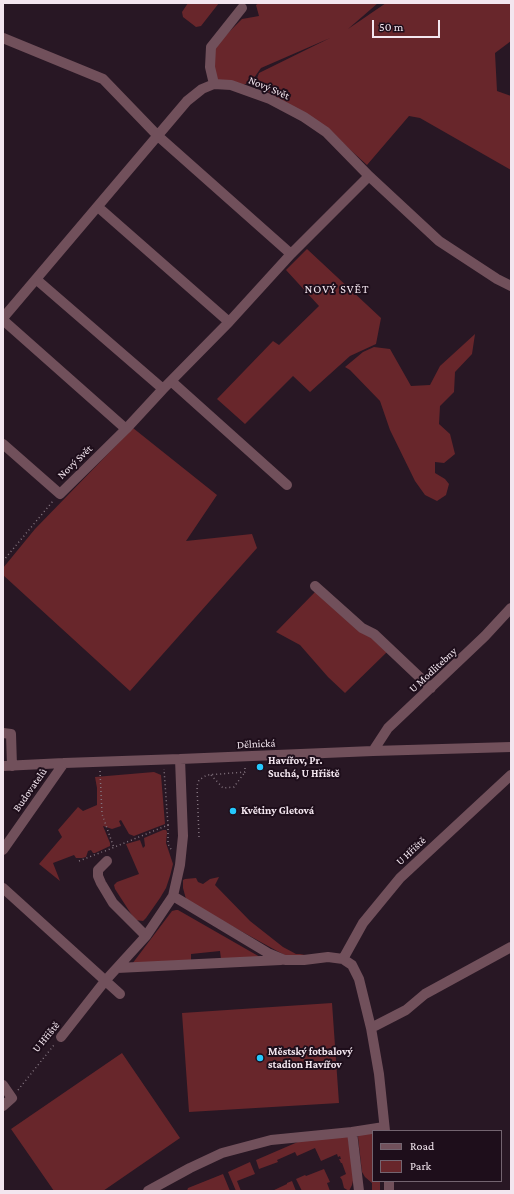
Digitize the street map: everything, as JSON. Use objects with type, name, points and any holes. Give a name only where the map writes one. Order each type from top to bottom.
[{"type":"street","points":[[126,429],[3,319],[187,101],[202,89],[214,84],[210,67],[210,47],[242,8]]},
{"type":"street","points":[[3,38],[102,79],[158,136],[291,254]]},
{"type":"street","name":"Nový Svět","points":[[214,84],[231,85],[270,99],[304,117],[326,132],[368,176],[439,241],[497,279],[511,286]]},
{"type":"street","name":"Nový Svět","points":[[3,444],[60,494],[126,429],[171,380],[229,322],[291,254],[368,176]]},
{"type":"street","points":[[98,207],[229,322]]},
{"type":"street","points":[[37,280],[163,389]]},
{"type":"street","points":[[171,380],[287,485]]},
{"type":"street","points":[[315,586],[362,628],[374,634],[431,688]]},
{"type":"street","name":"U Modlitebny","points":[[373,751],[388,728],[485,636],[511,608]]},
{"type":"street","points":[[3,733],[11,734],[7,766]]},
{"type":"street","name":"Dělnická","points":[[7,766],[373,751],[511,747]]},
{"type":"street","name":"U Hřiště","points":[[61,1037],[105,981],[146,936],[173,896],[180,865],[183,836],[180,759]]},
{"type":"street","name":"Budovatelů","points":[[3,850],[64,763]]},
{"type":"street","name":"U Hřiště","points":[[343,959],[363,923],[400,878],[511,775]]},
{"type":"street","points":[[107,861],[98,870],[98,876],[101,883],[113,903],[146,936]]},
{"type":"street","points":[[3,888],[120,994]]},
{"type":"street","points":[[173,896],[268,953],[285,960]]},
{"type":"street","points":[[371,1028],[406,1010],[425,994],[511,947]]},
{"type":"street","points":[[117,968],[304,960],[328,957],[343,959],[352,965],[359,979],[371,1028],[379,1074],[385,1129],[374,1130]]},
{"type":"street","points":[[3,1085],[12,1098],[3,1106]]},
{"type":"street","points":[[148,1191],[190,1168],[222,1153],[271,1140],[372,1130]]},
{"type":"street","points":[[352,1132],[359,1191]]},
{"type":"path","points":[[3,562],[60,494]]},
{"type":"path","points":[[211,775],[223,788],[234,787],[244,772],[245,756]]},
{"type":"path","points":[[79,861],[168,825],[164,760]]},
{"type":"path","points":[[99,762],[102,814],[114,848]]},
{"type":"path","points":[[199,837],[199,780],[211,775],[244,772]]},
{"type":"path","name":"U Hřiště","points":[[12,1098],[61,1037]]},
{"type":"green space","points":[[188,3],[219,3],[201,26],[196,27],[183,17],[182,12]]},
{"type":"green space","points":[[259,3],[378,3],[348,29],[386,3],[511,3],[511,41],[495,53],[497,91],[511,96],[511,170],[420,118],[409,116],[367,165],[325,127],[255,84],[259,73],[330,38],[261,68],[251,82],[240,86],[218,82],[212,66],[213,48],[242,19],[259,16],[256,5]]},
{"type":"green space","points":[[307,249],[381,318],[376,344],[350,356],[310,392],[293,376],[245,424],[217,399],[273,341],[279,345],[319,306],[286,270]]},
{"type":"green space","points":[[475,334],[472,354],[455,372],[454,392],[440,406],[439,424],[450,434],[455,454],[444,463],[435,462],[435,473],[445,479],[449,484],[446,495],[437,501],[425,495],[415,481],[390,430],[380,401],[350,370],[345,367],[363,352],[374,347],[390,349],[411,386],[430,385],[440,366]]},
{"type":"green space","points":[[133,428],[217,495],[186,541],[252,534],[257,548],[130,691],[3,575],[3,568],[35,529]]},
{"type":"green space","points":[[316,591],[374,637],[387,652],[345,693],[328,677],[300,645],[276,632]]},
{"type":"green space","points":[[154,772],[161,775],[165,824],[134,836],[129,834],[121,820],[119,821],[121,826],[112,829],[103,826],[110,846],[95,853],[91,850],[88,851],[86,857],[76,858],[74,855],[53,863],[60,881],[39,864],[62,837],[58,830],[78,807],[83,811],[97,805],[97,788],[95,777]]},
{"type":"green space","points":[[166,830],[167,832],[166,843],[173,864],[170,876],[166,888],[146,918],[143,921],[135,920],[115,889],[114,885],[117,882],[139,874],[126,844],[140,840],[143,848],[145,846],[144,838]]},
{"type":"green space","points":[[219,877],[215,885],[250,921],[283,947],[296,954],[305,954],[295,956],[285,955],[190,903],[186,899],[183,888],[183,880],[196,878],[198,882],[203,884],[210,879]]},
{"type":"green space","points":[[176,910],[260,957],[221,959],[220,951],[191,954],[191,962],[132,964],[172,911]]},
{"type":"green space","name":"Městský fotbalový stadion Havířov","points":[[332,1003],[339,1103],[189,1112],[182,1013]]},
{"type":"green space","points":[[122,1053],[180,1138],[103,1191],[54,1191],[11,1129]]},
{"type":"green space","points":[[372,1133],[372,1182],[380,1182],[380,1191],[372,1191],[372,1183],[362,1172],[358,1137],[359,1134]]},
{"type":"green space","points":[[348,1137],[354,1176],[349,1191],[344,1188],[340,1177],[346,1174],[339,1159],[341,1159],[340,1156],[338,1157],[337,1154],[321,1161],[315,1148],[297,1156],[295,1152],[277,1160],[278,1162],[259,1169],[256,1160],[307,1138]]},
{"type":"green space","points":[[250,1162],[255,1174],[237,1181],[241,1191],[236,1191],[228,1172]]},
{"type":"green space","points":[[324,1169],[330,1182],[327,1183],[330,1191],[302,1191],[296,1179]]},
{"type":"green space","points":[[223,1174],[230,1191],[187,1191],[188,1188]]},
{"type":"green space","points":[[292,1181],[296,1191],[272,1191],[287,1183]]},
{"type":"place","name":"Havířov, Pr. Suchá, U Hřiště","points":[[260,767]]},
{"type":"place","name":"Květiny Gletová","points":[[233,811]]},
{"type":"place","name":"Městský fotbalový stadion Havířov","points":[[260,1058]]},
{"type":"district","name":"NOVÝ SVĚT","points":[[337,289]]}]
